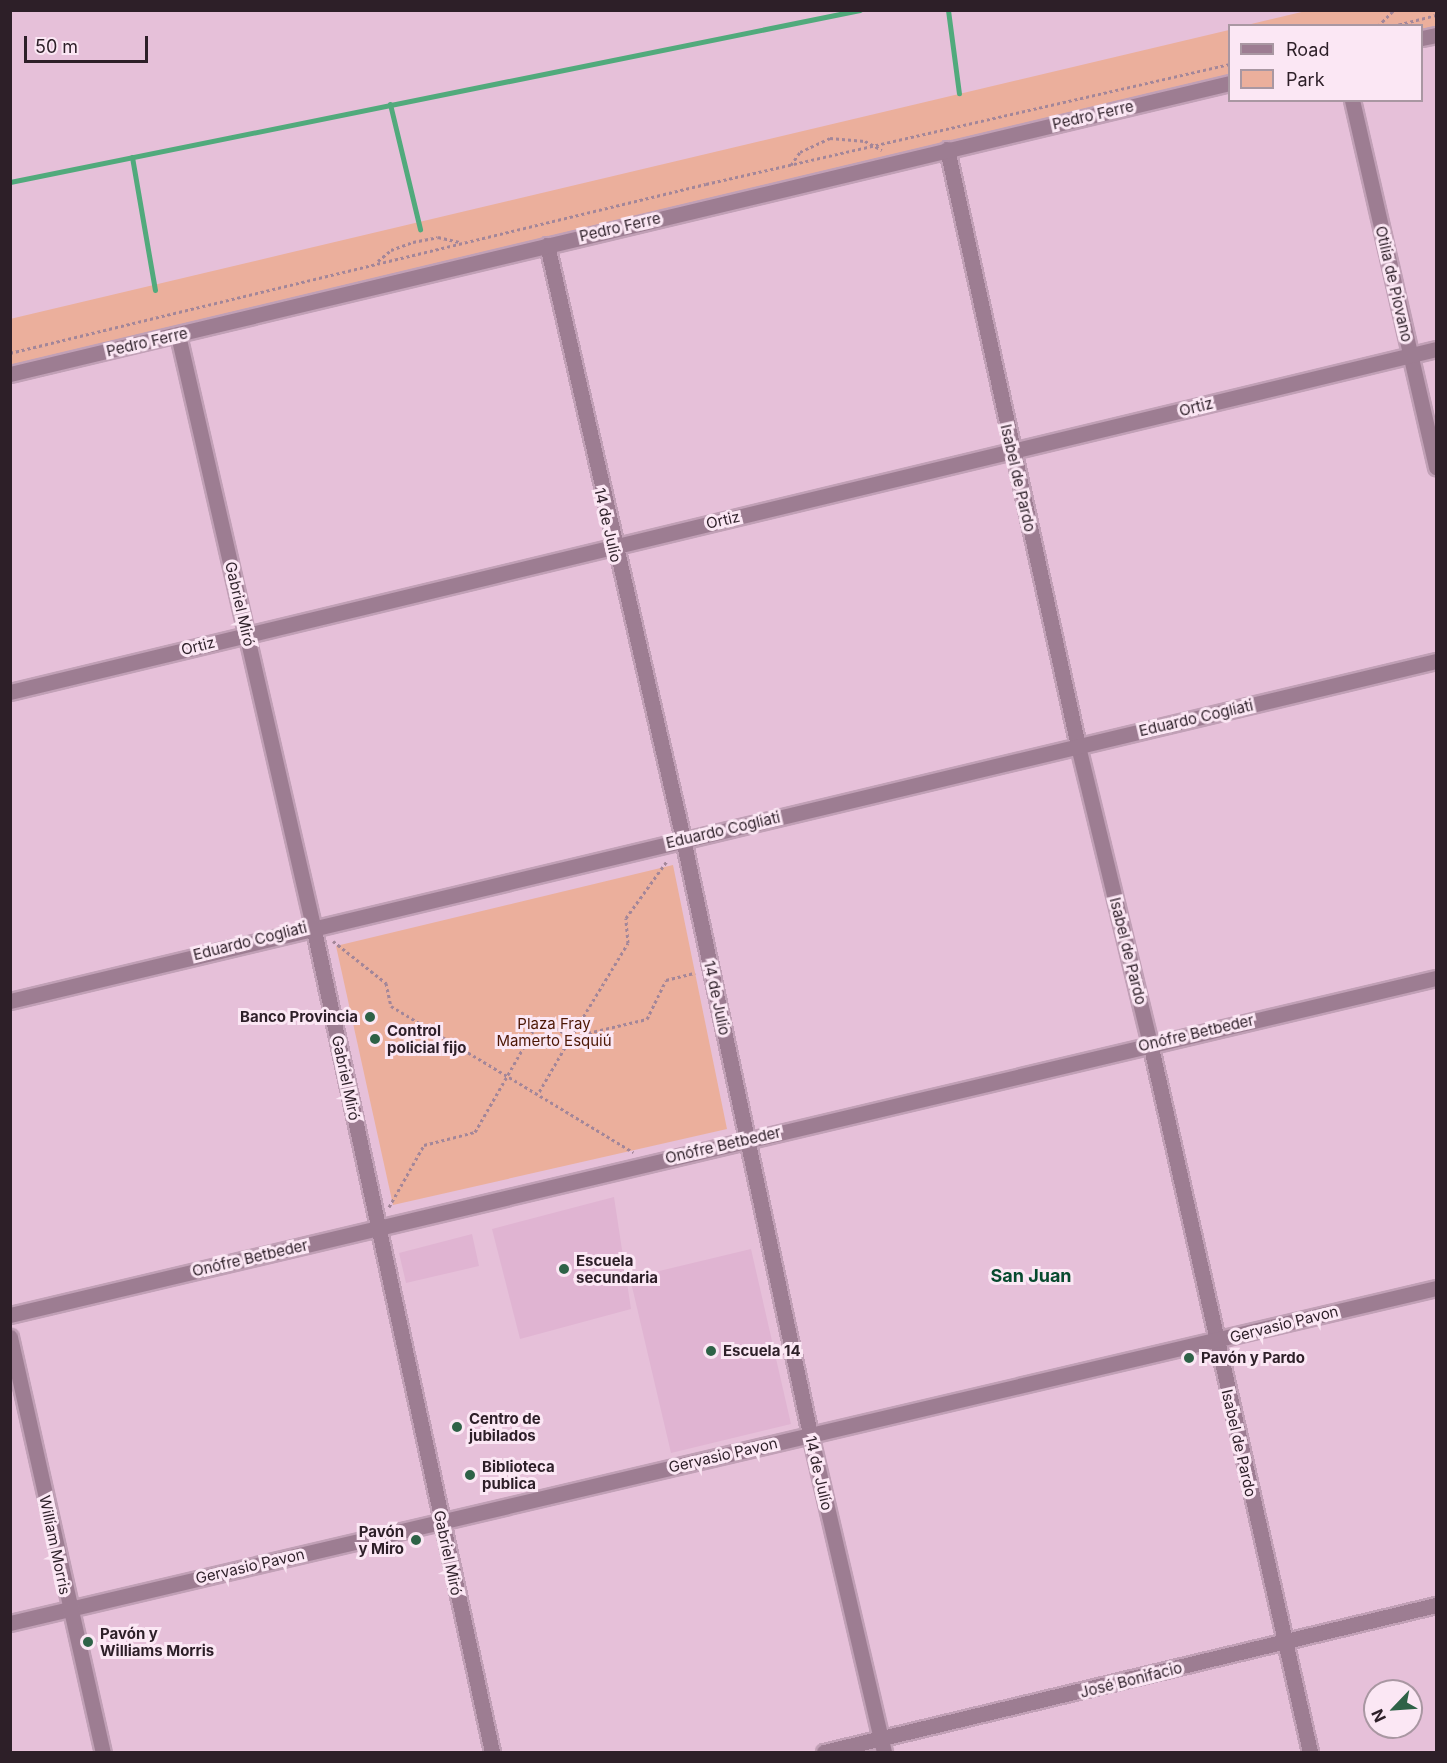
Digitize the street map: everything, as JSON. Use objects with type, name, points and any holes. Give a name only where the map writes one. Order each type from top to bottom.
[{"type":"street","name":"Pedro Ferre","points":[[10,374],[1228,83]]},
{"type":"street","name":"Otilia de Piovano","points":[[1352,102],[1437,468]]},
{"type":"street","name":"Isabel de Pardo","points":[[947,149],[1078,746],[1150,1043],[1215,1341],[1310,1752]]},
{"type":"street","name":"14 de Julio","points":[[547,245],[613,545],[683,839],[810,1434],[882,1746]]},
{"type":"street","name":"Gabriel Miró","points":[[178,335],[313,926],[492,1752]]},
{"type":"street","name":"Ortiz","points":[[10,692],[613,545],[1012,452],[1437,349]]},
{"type":"street","name":"Eduardo Cogliati","points":[[10,1001],[313,926],[1437,661]]},
{"type":"street","name":"Onófre Betbeder","points":[[10,1315],[1150,1043],[1437,978]]},
{"type":"street","name":"Gervasio Pavon","points":[[10,1623],[1437,1287]]},
{"type":"street","name":"William Morris","points":[[10,1337],[69,1609],[103,1752]]},
{"type":"street","name":"José Bonifacio","points":[[824,1752],[882,1746],[1437,1605]]},
{"type":"path","points":[[1380,24],[1394,10]]},
{"type":"path","points":[[1402,24],[1437,15]]},
{"type":"path","points":[[10,353],[427,250],[1228,64]]},
{"type":"path","points":[[791,165],[800,152],[830,138],[852,138],[876,146],[890,163]]},
{"type":"path","points":[[377,262],[396,248],[438,237],[461,243]]},
{"type":"path","points":[[425,241],[427,250]]},
{"type":"path","points":[[538,1095],[628,943],[626,918],[683,839]]},
{"type":"path","points":[[313,926],[386,983],[391,1006],[650,1162]]},
{"type":"path","points":[[378,1227],[424,1145],[476,1132],[540,1019],[571,1037],[647,1019],[666,980],[711,969]]},
{"type":"shaded area","name":"Escuela secundaria","points":[[614,1197],[631,1309],[520,1339],[492,1229]]},
{"type":"shaded area","points":[[472,1234],[479,1266],[406,1283],[399,1253]]},
{"type":"shaded area","name":"Escuela 14","points":[[751,1249],[791,1424],[671,1453],[630,1278]]},
{"type":"green space","points":[[1310,10],[1436,11],[1436,26],[1423,30],[1423,24],[1251,24]]},
{"type":"green space","points":[[1228,30],[1228,76],[11,369],[10,319]]},
{"type":"green space","name":"Plaza Fray Mamerto Esquiú","points":[[673,865],[727,1129],[393,1205],[336,946]]},
{"type":"waterway","points":[[10,182],[860,10]]},
{"type":"waterway","points":[[948,10],[959,93]]},
{"type":"waterway","points":[[390,104],[420,229]]},
{"type":"waterway","points":[[132,157],[155,290]]},
{"type":"place","name":"Banco Provincia","points":[[370,1017]]},
{"type":"place","name":"Control policial fijo","points":[[375,1039]]},
{"type":"place","name":"Escuela secundaria","points":[[564,1269]]},
{"type":"place","name":"Escuela 14","points":[[711,1351]]},
{"type":"place","name":"Pavón y Pardo","points":[[1189,1358]]},
{"type":"place","name":"Centro de jubilados","points":[[457,1427]]},
{"type":"place","name":"Biblioteca publica","points":[[470,1475]]},
{"type":"place","name":"Pavón y Miro","points":[[416,1540]]},
{"type":"place","name":"Pavón y Williams Morris","points":[[88,1642]]},
{"type":"district","name":"San Juan","points":[[1031,1276]]}]
